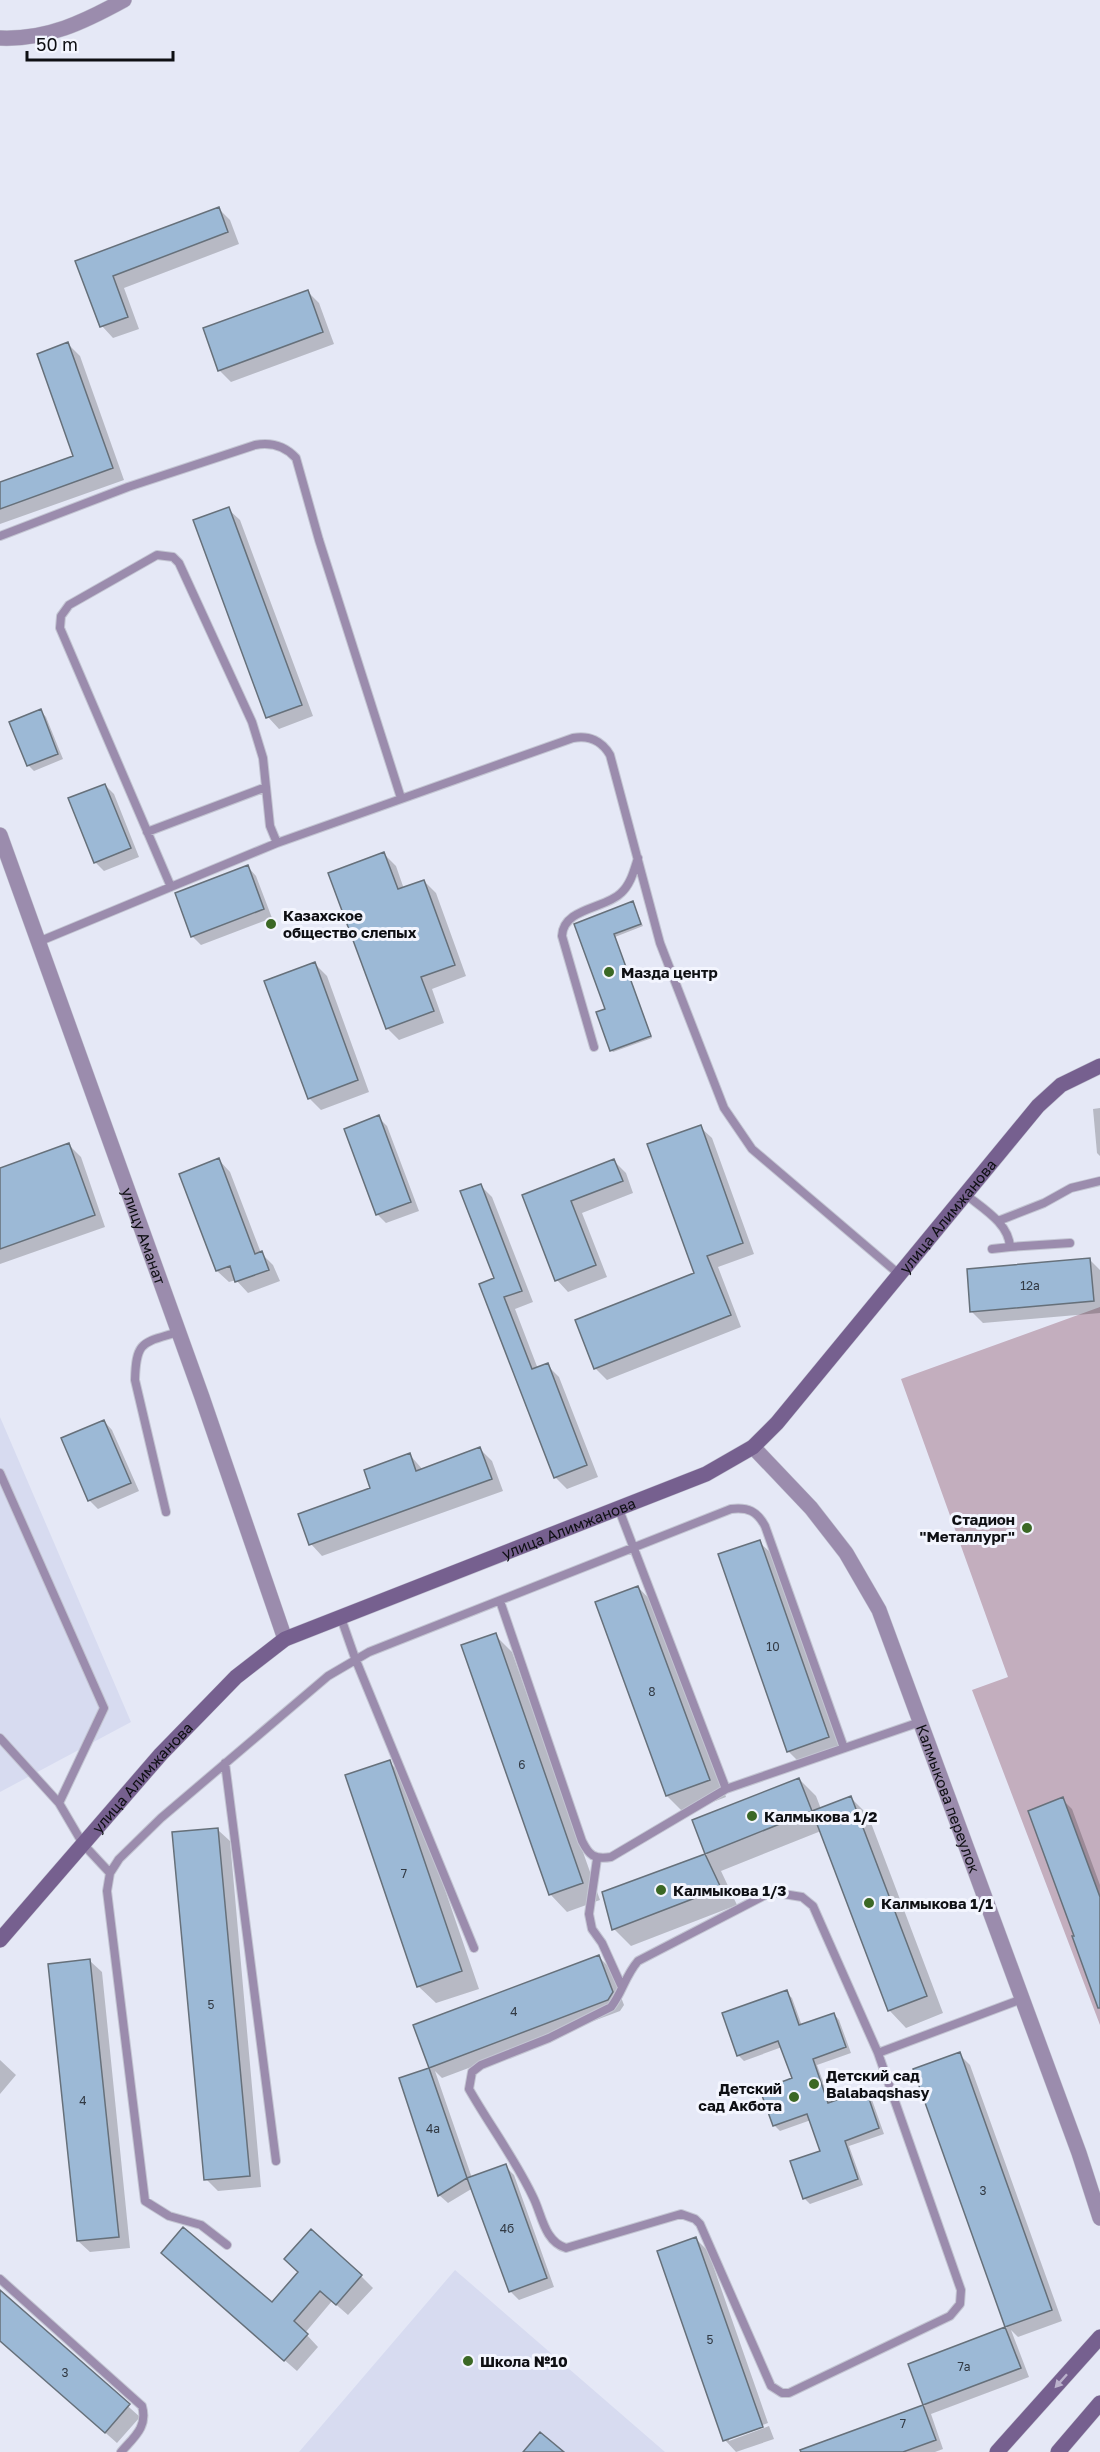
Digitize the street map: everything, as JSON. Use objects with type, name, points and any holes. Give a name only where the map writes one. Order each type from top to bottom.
[{"type":"street","points":[[0,38],[26,39],[84,22],[124,0]]},
{"type":"street","name":"улицу Аманат","points":[[0,835],[285,1639]]},
{"type":"street","name":"улица Алимжанова","points":[[0,1940],[161,1754],[236,1677],[285,1639],[706,1473],[753,1447],[777,1423],[1038,1106],[1061,1085],[1100,1066]]},
{"type":"street","name":"Калмыкова переулок","points":[[753,1447],[811,1508],[846,1553],[879,1610],[1079,2153],[1100,2218]]},
{"type":"street","points":[[997,2452],[1100,2337]]},
{"type":"street","points":[[1058,2452],[1100,2403]]},
{"type":"lane","points":[[0,536],[128,487],[255,445],[267,443],[289,450],[296,458],[322,551],[401,798]]},
{"type":"lane","points":[[171,887],[59,622],[69,605],[157,555],[173,557],[179,563],[252,722],[263,758],[270,826],[277,843]]},
{"type":"lane","points":[[38,942],[277,843],[401,798],[573,738],[586,737],[602,743],[610,755],[660,943],[724,1108],[738,1131],[753,1149],[900,1275]]},
{"type":"lane","points":[[147,832],[266,787]]},
{"type":"lane","points":[[594,1047],[562,930],[571,917],[620,895],[628,886],[638,858]]},
{"type":"lane","points":[[998,1221],[1044,1203],[1071,1188],[1100,1181]]},
{"type":"lane","points":[[965,1194],[998,1221],[1010,1237],[1010,1247]]},
{"type":"lane","points":[[992,1249],[1070,1243]]},
{"type":"lane","points":[[166,1512],[135,1380],[135,1366],[137,1353],[144,1343],[178,1332]]},
{"type":"lane","points":[[0,1473],[104,1708],[59,1803]]},
{"type":"lane","points":[[618,1506],[726,1789]]},
{"type":"lane","points":[[227,2245],[201,2225],[169,2216],[145,2201],[107,1890],[110,1873],[119,1859],[161,1818],[328,1676],[355,1658],[732,1509],[748,1509],[761,1517],[844,1748]]},
{"type":"lane","points":[[500,1601],[582,1841],[587,1853],[597,1859],[611,1857],[726,1789],[920,1722]]},
{"type":"lane","points":[[341,1617],[355,1658],[474,1948]]},
{"type":"lane","points":[[0,1738],[59,1803],[83,1844],[110,1873]]},
{"type":"lane","points":[[225,1763],[276,2160]]},
{"type":"lane","points":[[597,1859],[589,1914],[592,1929],[621,1985]]},
{"type":"lane","points":[[771,1892],[789,1893],[801,1897],[813,1906],[878,2053],[962,2298],[950,2316],[789,2393],[782,2393],[771,2386],[700,2224],[695,2219],[681,2214],[566,2248],[560,2246],[547,2232],[515,2162],[469,2090],[472,2072],[481,2065],[549,2038],[611,2007],[628,1972],[638,1961],[771,1892]]},
{"type":"lane","points":[[878,2053],[1022,1999]]},
{"type":"lane","points":[[0,2279],[142,2406],[145,2416],[144,2425],[121,2452]]},
{"type":"shaded area","name":"Стадион \"Металлург\"","points":[[1100,1307],[1100,2025],[972,1690],[1008,1677],[901,1379]]},
{"type":"shaded area","points":[[0,1417],[131,1722],[0,1792]]},
{"type":"shaded area","name":"Школа №10","points":[[455,2270],[665,2452],[299,2452]]},
{"type":"building","points":[[219,207],[228,232],[113,276],[128,317],[100,327],[75,261]]},
{"type":"building","points":[[308,290],[323,332],[218,371],[203,328]]},
{"type":"building","points":[[68,342],[113,468],[0,509],[0,482],[73,456],[37,354]]},
{"type":"building","points":[[229,507],[302,705],[266,718],[193,520]]},
{"type":"building","points":[[41,709],[58,754],[27,766],[9,722]]},
{"type":"building","points":[[105,784],[131,848],[94,863],[68,798]]},
{"type":"building","points":[[384,852],[398,889],[424,880],[455,965],[421,977],[434,1011],[386,1029],[328,873]]},
{"type":"building","points":[[248,865],[264,909],[191,937],[175,893]]},
{"type":"building","name":"Мазда центр","points":[[633,901],[641,924],[614,934],[651,1036],[610,1051],[596,1012],[605,1009],[574,924]]},
{"type":"building","points":[[315,962],[358,1080],[308,1099],[264,981]]},
{"type":"building","points":[[379,1115],[411,1202],[376,1215],[344,1129]]},
{"type":"building","points":[[701,1125],[743,1243],[707,1256],[731,1315],[594,1369],[575,1320],[694,1273],[647,1144]]},
{"type":"building","points":[[69,1143],[95,1215],[0,1249],[0,1168]]},
{"type":"building","points":[[219,1158],[255,1254],[262,1251],[269,1270],[235,1282],[230,1266],[216,1271],[179,1174]]},
{"type":"building","points":[[614,1159],[623,1181],[571,1201],[596,1265],[555,1281],[522,1195]]},
{"type":"building","points":[[481,1184],[522,1291],[504,1297],[532,1369],[548,1363],[587,1465],[554,1478],[479,1284],[494,1278],[460,1191]]},
{"type":"building","points":[[1090,1258],[1094,1301],[970,1312],[967,1269]]},
{"type":"building","points":[[104,1420],[131,1483],[88,1501],[61,1438]]},
{"type":"building","points":[[480,1447],[492,1479],[309,1545],[298,1514],[370,1488],[364,1470],[410,1453],[416,1471]]},
{"type":"building","points":[[760,1540],[829,1737],[787,1752],[718,1554]]},
{"type":"building","points":[[638,1586],[710,1780],[666,1796],[595,1602]]},
{"type":"building","points":[[496,1633],[583,1883],[549,1895],[461,1645]]},
{"type":"building","points":[[390,1760],[462,1971],[417,1987],[345,1775]]},
{"type":"building","name":"Калмыкова 1/2","points":[[799,1778],[812,1811],[705,1854],[692,1820]]},
{"type":"building","name":"Калмыкова 1/1","points":[[851,1796],[927,1996],[888,2011],[812,1811]]},
{"type":"building","points":[[1063,1797],[1100,1897],[1100,2008],[1098,2008],[1028,1811]]},
{"type":"building","points":[[218,1828],[250,2176],[204,2180],[172,1832]]},
{"type":"building","name":"Калмыкова 1/3","points":[[705,1854],[721,1888],[612,1930],[602,1892]]},
{"type":"building","points":[[599,1955],[613,1992],[608,2000],[429,2068],[413,2025]]},
{"type":"building","points":[[90,1959],[119,2237],[77,2241],[48,1964]]},
{"type":"building","name":"Детский сад Акбота","points":[[787,1990],[799,2025],[834,2013],[846,2047],[813,2059],[828,2103],[866,2090],[879,2128],[845,2141],[858,2179],[803,2199],[790,2161],[820,2151],[807,2114],[773,2126],[760,2090],[792,2078],[778,2041],[737,2056],[722,2013]]},
{"type":"building","points":[[960,2052],[1052,2310],[1005,2327],[913,2069]]},
{"type":"building","points":[[429,2068],[467,2178],[438,2196],[399,2078]]},
{"type":"building","points":[[506,2164],[547,2278],[509,2292],[467,2178]]},
{"type":"building","points":[[183,2227],[272,2302],[298,2272],[284,2259],[311,2229],[362,2275],[336,2305],[320,2291],[294,2321],[308,2334],[284,2361],[161,2253]]},
{"type":"building","points":[[696,2237],[763,2427],[723,2441],[657,2251]]},
{"type":"building","points":[[0,2290],[130,2404],[105,2433],[0,2341]]},
{"type":"building","points":[[1005,2327],[1021,2368],[923,2405],[908,2364]]},
{"type":"building","points":[[923,2405],[936,2440],[903,2452],[801,2452],[800,2450]]},
{"type":"building","points":[[540,2432],[564,2452],[523,2452]]},
{"type":"place","name":"Казахское общество слепых","points":[[271,924]]},
{"type":"place","name":"Мазда центр","points":[[609,972]]},
{"type":"place","name":"Стадион \"Металлург\"","points":[[1027,1528]]},
{"type":"place","name":"Калмыкова 1/2","points":[[752,1816]]},
{"type":"place","name":"Калмыкова 1/3","points":[[661,1890]]},
{"type":"place","name":"Калмыкова 1/1","points":[[869,1903]]},
{"type":"place","name":"Детский сад Balabaqshasy","points":[[814,2084]]},
{"type":"place","name":"Детский сад Акбота","points":[[794,2097]]},
{"type":"place","name":"Школа №10","points":[[468,2361]]}]
